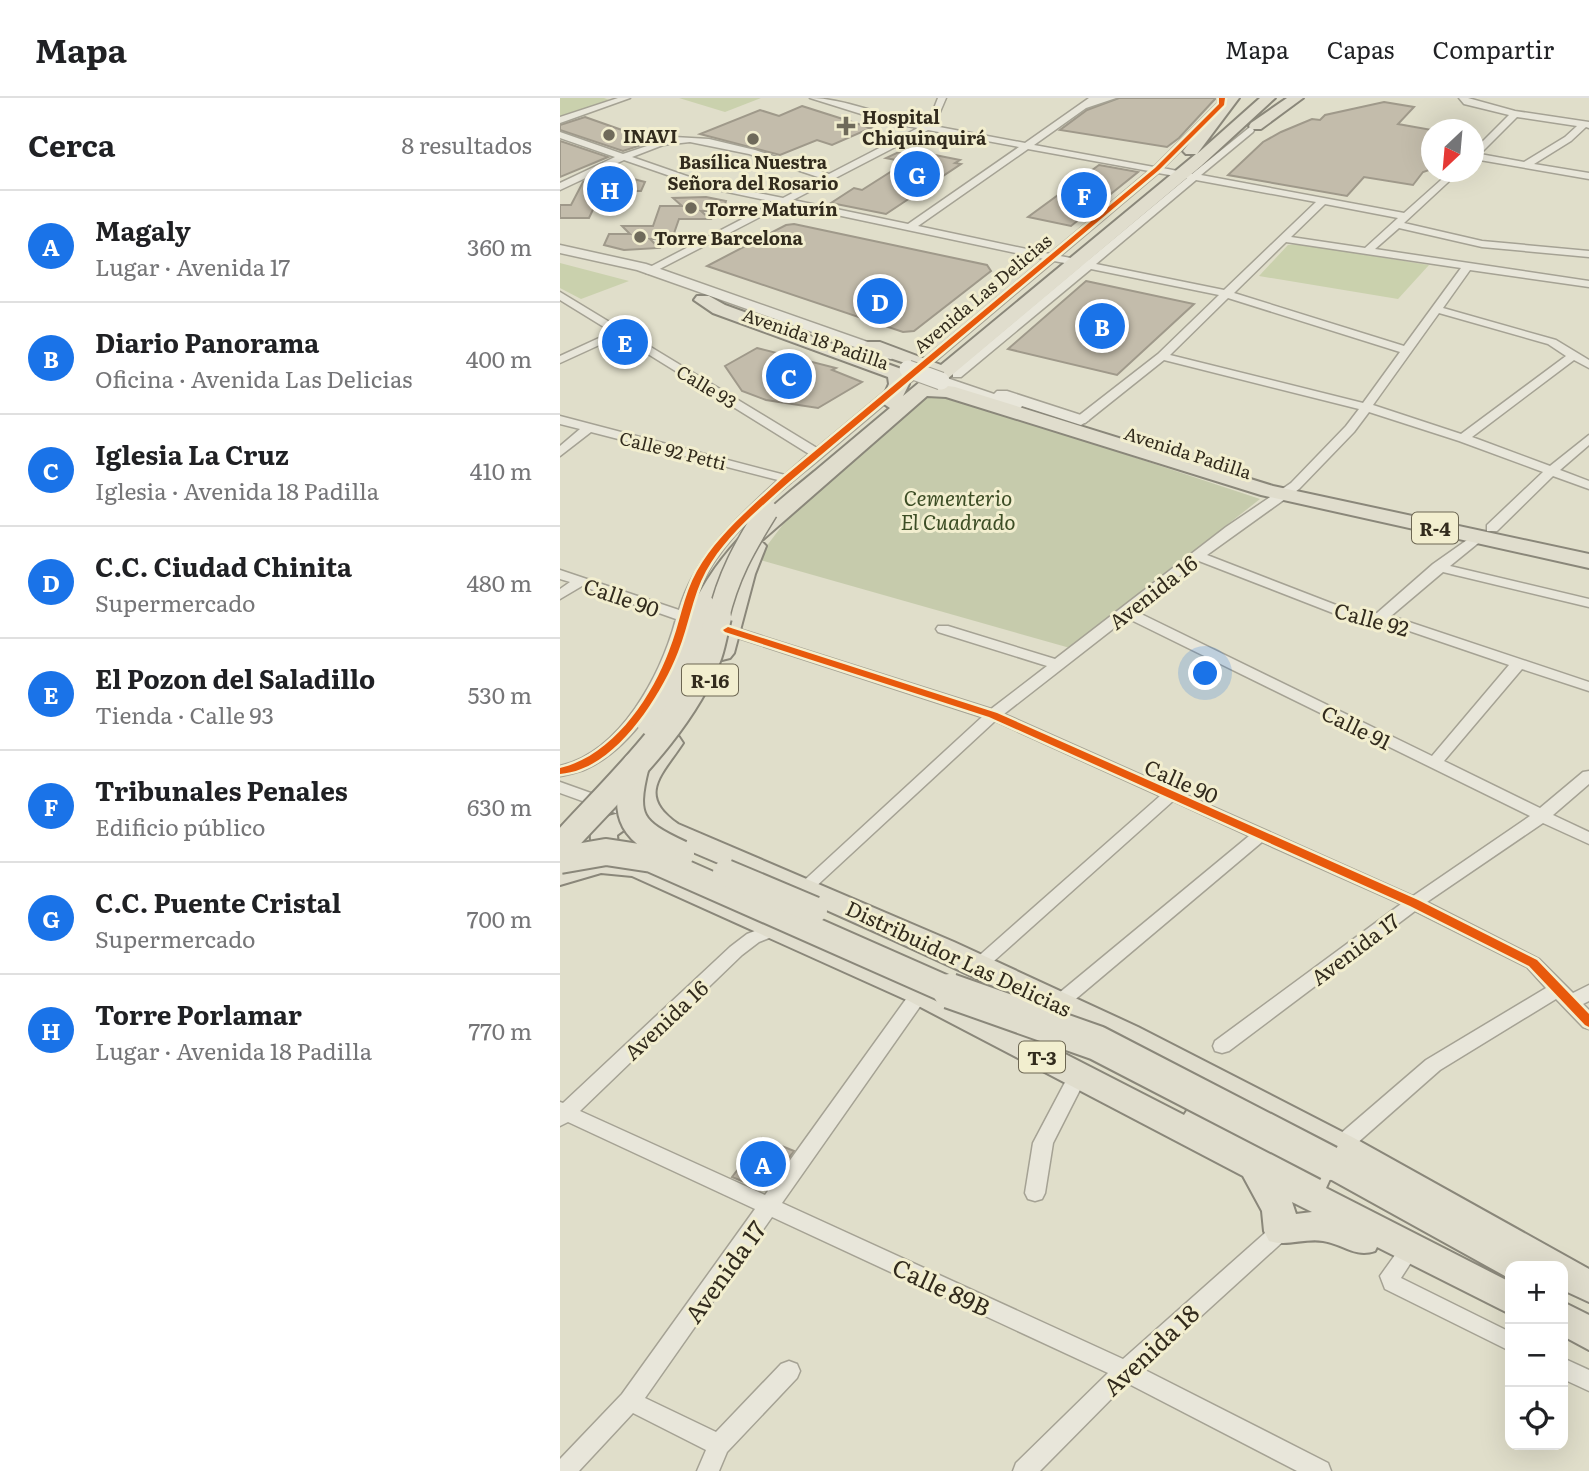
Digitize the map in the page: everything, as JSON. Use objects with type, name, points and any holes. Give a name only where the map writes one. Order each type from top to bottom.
[{"type":"main road","points":[[1180,169],[1233,98]]},
{"type":"main road","name":"Avenida Las Delicias","points":[[1180,169],[1251,98]]},
{"type":"main road","points":[[1180,169],[1250,130],[1273,104],[1296,98]]},
{"type":"main road","points":[[1273,104],[1307,98]]},
{"type":"main road","name":"Avenida Las Delicias","points":[[769,516],[922,390],[939,369],[1180,169],[1273,104]]},
{"type":"main road","points":[[703,300],[719,309],[887,368],[897,374],[895,393]]},
{"type":"main road","points":[[735,302],[760,306],[939,369]]},
{"type":"main road","points":[[895,393],[939,369]]},
{"type":"main road","name":"Avenida Padilla","points":[[939,369],[1288,490]]},
{"type":"main road","name":"Avenida Padilla","points":[[922,390],[948,391],[1057,427],[1288,490]]},
{"type":"main road","name":"R-16","points":[[560,823],[650,722],[667,695],[695,611],[722,572],[803,476],[895,393]]},
{"type":"main road","name":"R-4","points":[[1288,490],[1485,533],[1589,561]]},
{"type":"main road","name":"R-16","points":[[560,847],[667,728],[689,695],[709,654],[725,589],[739,555],[769,516]]},
{"type":"main road","name":"Distribuidor Las Delicias","points":[[769,516],[751,551],[720,660],[705,691],[649,768],[641,792],[643,807],[660,825],[809,898],[979,965],[1197,1071],[1335,1155],[1544,1261]]},
{"type":"main road","name":"R-4","points":[[1485,533],[1589,549]]},
{"type":"main road","points":[[637,763],[628,794],[628,810],[637,831],[653,841],[809,898],[954,974],[1086,1061],[1267,1153],[1505,1280]]},
{"type":"main road","points":[[622,864],[608,854],[603,846],[605,832],[611,826],[629,818],[660,825]]},
{"type":"main road","points":[[560,860],[586,852],[635,854],[652,859],[939,987],[1097,1043],[1335,1155],[1509,1261]]},
{"type":"main road","name":"T-3","points":[[560,876],[600,864],[622,864],[641,869],[920,993],[1505,1296]]},
{"type":"main road","points":[[1255,1167],[1279,1210],[1281,1231],[1304,1224],[1337,1228],[1402,1261],[1505,1306]]},
{"type":"main road","points":[[1568,1275],[1589,1287]]},
{"type":"main road","points":[[1568,1295],[1589,1306]]},
{"type":"main road","points":[[1568,1320],[1589,1334]]},
{"type":"main road","points":[[1568,1331],[1589,1341]]},
{"type":"street","points":[[814,98],[893,121],[1180,169],[1405,216]]},
{"type":"street","points":[[650,271],[927,127],[933,121],[942,98]]},
{"type":"street","points":[[912,226],[1094,98],[1110,100]]},
{"type":"street","name":"Avenida Las Delicias","points":[[939,369],[1180,169],[1222,104],[1223,98]]},
{"type":"street","points":[[1463,98],[1467,102],[1515,114],[1587,124]]},
{"type":"street","points":[[560,120],[620,99]]},
{"type":"street","points":[[1082,107],[1110,100]]},
{"type":"street","points":[[1484,145],[1515,114]]},
{"type":"street","points":[[1526,165],[1587,124]]},
{"type":"street","points":[[560,135],[702,184],[1227,294],[1406,350]]},
{"type":"street","points":[[560,187],[626,158],[674,143],[697,141],[830,178]]},
{"type":"street","points":[[1484,157],[1589,176]]},
{"type":"street","points":[[1366,251],[1444,182]]},
{"type":"street","points":[[1081,419],[1162,356],[1324,200]]},
{"type":"street","points":[[1395,224],[1482,244],[1589,254]]},
{"type":"street","points":[[1284,239],[1589,284]]},
{"type":"street","name":"Avenida 18 Padilla","points":[[560,252],[650,271],[1039,411],[1108,440]]},
{"type":"street","name":"Avenida 18 Padilla","points":[[560,259],[618,272],[809,330]]},
{"type":"street","points":[[669,261],[666,273],[673,279]]},
{"type":"street","name":"Avenida 16","points":[[809,898],[993,715],[1197,556],[1288,490],[1350,429],[1467,267]]},
{"type":"street","name":"Calle 93","points":[[563,300],[818,454]]},
{"type":"street","points":[[1436,309],[1552,342],[1589,365]]},
{"type":"street","points":[[560,360],[620,332]]},
{"type":"street","points":[[1464,438],[1574,355]]},
{"type":"street","points":[[1162,356],[1366,407],[1464,438],[1589,485]]},
{"type":"street","name":"R-16","points":[[560,771],[572,771],[594,758],[623,732],[650,695],[695,611],[695,583],[712,557],[752,511],[787,479],[895,393]]},
{"type":"street","name":"Avenida 18 Padilla","points":[[1039,411],[1081,419]]},
{"type":"street","name":"Calle 92 Petti","points":[[560,420],[787,479]]},
{"type":"street","points":[[560,452],[588,428]]},
{"type":"street","points":[[1381,617],[1438,567],[1485,533],[1550,471],[1589,439]]},
{"type":"street","name":"Calle 92","points":[[1197,556],[1361,619],[1381,617],[1589,687]]},
{"type":"street","points":[[1438,567],[1589,603]]},
{"type":"street","name":"Calle 90","points":[[560,574],[695,611]]},
{"type":"street","points":[[560,595],[580,581]]},
{"type":"street","name":"Calle 91","points":[[1126,612],[1589,839]]},
{"type":"street","points":[[943,629],[1058,665]]},
{"type":"street","name":"Calle 90","points":[[727,630],[993,715],[1169,796],[1414,903],[1533,963],[1589,1022]]},
{"type":"street","points":[[1433,764],[1519,663]]},
{"type":"street","name":"Avenida 17","points":[[1222,1046],[1414,903],[1540,817],[1589,776]]},
{"type":"street","points":[[560,787],[660,825]]},
{"type":"street","points":[[979,965],[1169,796]]},
{"type":"street","points":[[560,834],[622,864]]},
{"type":"street","points":[[1059,1003],[1260,835]]},
{"type":"street","name":"Avenida 16","points":[[562,1114],[736,951],[753,938],[776,929]]},
{"type":"street","points":[[1335,1155],[1433,1065],[1565,996],[1589,992]]},
{"type":"street","name":"Avenida 17","points":[[564,1471],[630,1401],[920,993]]},
{"type":"street","points":[[1035,1193],[1043,1143],[1078,1076]]},
{"type":"street","name":"Calle 89B","points":[[562,1114],[771,1206],[1125,1371],[1320,1471]]},
{"type":"street","name":"Avenida 18","points":[[1024,1471],[1125,1371],[1281,1231]]},
{"type":"street","points":[[1402,1261],[1390,1276],[1392,1283],[1505,1340]]},
{"type":"street","points":[[1568,1370],[1589,1381]]},
{"type":"street","points":[[708,1471],[719,1445],[789,1371]]},
{"type":"street","points":[[630,1401],[719,1445]]},
{"type":"green space","points":[[560,98],[604,98],[612,101],[560,118]]},
{"type":"green space","points":[[679,98],[761,98],[725,112]]},
{"type":"green space","points":[[1298,244],[1429,265],[1398,299],[1259,276],[1288,245]]},
{"type":"green space","points":[[560,263],[629,281],[581,299],[560,288]]},
{"type":"green space","name":"Cementerio El Cuadrado","points":[[932,390],[1260,499],[1070,648],[757,559],[793,511]]},
{"type":"building","points":[[1119,98],[1215,99],[1179,138],[1167,147],[1060,130],[1087,110]]},
{"type":"building","points":[[1384,102],[1414,107],[1398,124],[1421,128],[1421,175],[1413,185],[1364,177],[1347,196],[1228,175],[1263,142],[1312,119],[1320,120],[1325,115]]},
{"type":"building","points":[[802,106],[871,128],[832,145],[817,140],[780,155],[700,134],[760,110],[779,116]]},
{"type":"building","name":"INAVI","points":[[585,117],[654,141],[623,151],[560,130],[560,125]]},
{"type":"building","points":[[560,141],[608,157],[560,177]]},
{"type":"building","points":[[905,149],[960,160],[955,163],[961,164],[886,214],[831,203],[854,188],[862,190],[906,162],[886,158]]},
{"type":"building","points":[[1099,165],[1138,172],[1071,226],[1028,217]]},
{"type":"building","points":[[601,174],[607,179],[626,177],[645,182],[641,191],[620,191],[628,199],[598,199],[589,218],[560,218],[560,205],[571,205],[583,182]]},
{"type":"building","points":[[706,197],[726,201],[723,211],[701,211],[710,219],[679,219],[672,239],[650,239],[659,248],[624,250],[604,245],[609,234],[630,234],[622,226],[653,226],[660,206],[682,206],[673,198]]},
{"type":"building","points":[[794,224],[987,265],[991,271],[914,331],[903,332],[707,266],[786,225]]},
{"type":"building","points":[[1086,281],[1194,304],[1117,375],[1008,349]]},
{"type":"building","points":[[757,348],[836,368],[832,370],[862,382],[818,408],[766,400],[742,391],[725,366]]},
{"type":"building","points":[[762,1138],[794,1151],[764,1190],[732,1177]]},
{"type":"cycle path","points":[[560,771],[578,767],[596,757],[613,743],[644,706],[667,668],[695,584],[713,554],[736,527],[787,479],[1157,169],[1222,104],[1222,98]]},
{"type":"cycle path","points":[[728,630],[993,715],[1414,903],[1533,963],[1589,1022]]},
{"type":"place","name":"Hospital Chiquinquirá","points":[[846,126]]},
{"type":"place","name":"INAVI","points":[[609,135]]},
{"type":"place","name":"Basílica Nuestra Señora del Rosario","points":[[753,139]]},
{"type":"place","name":"C.C. Puente Cristal","points":[[917,174]]},
{"type":"place","name":"Torre Porlamar","points":[[610,189]]},
{"type":"place","name":"Tribunales Penales","points":[[1084,195]]},
{"type":"place","name":"Torre Maturín","points":[[691,208]]},
{"type":"place","name":"Torre Barcelona","points":[[640,237]]},
{"type":"place","name":"C.C. Ciudad Chinita","points":[[880,301]]},
{"type":"place","name":"Diario Panorama","points":[[1102,326]]},
{"type":"place","name":"El Pozon del Saladillo","points":[[625,342]]},
{"type":"place","name":"Iglesia La Cruz","points":[[789,376]]},
{"type":"place","name":"Magaly","points":[[763,1164]]}]
